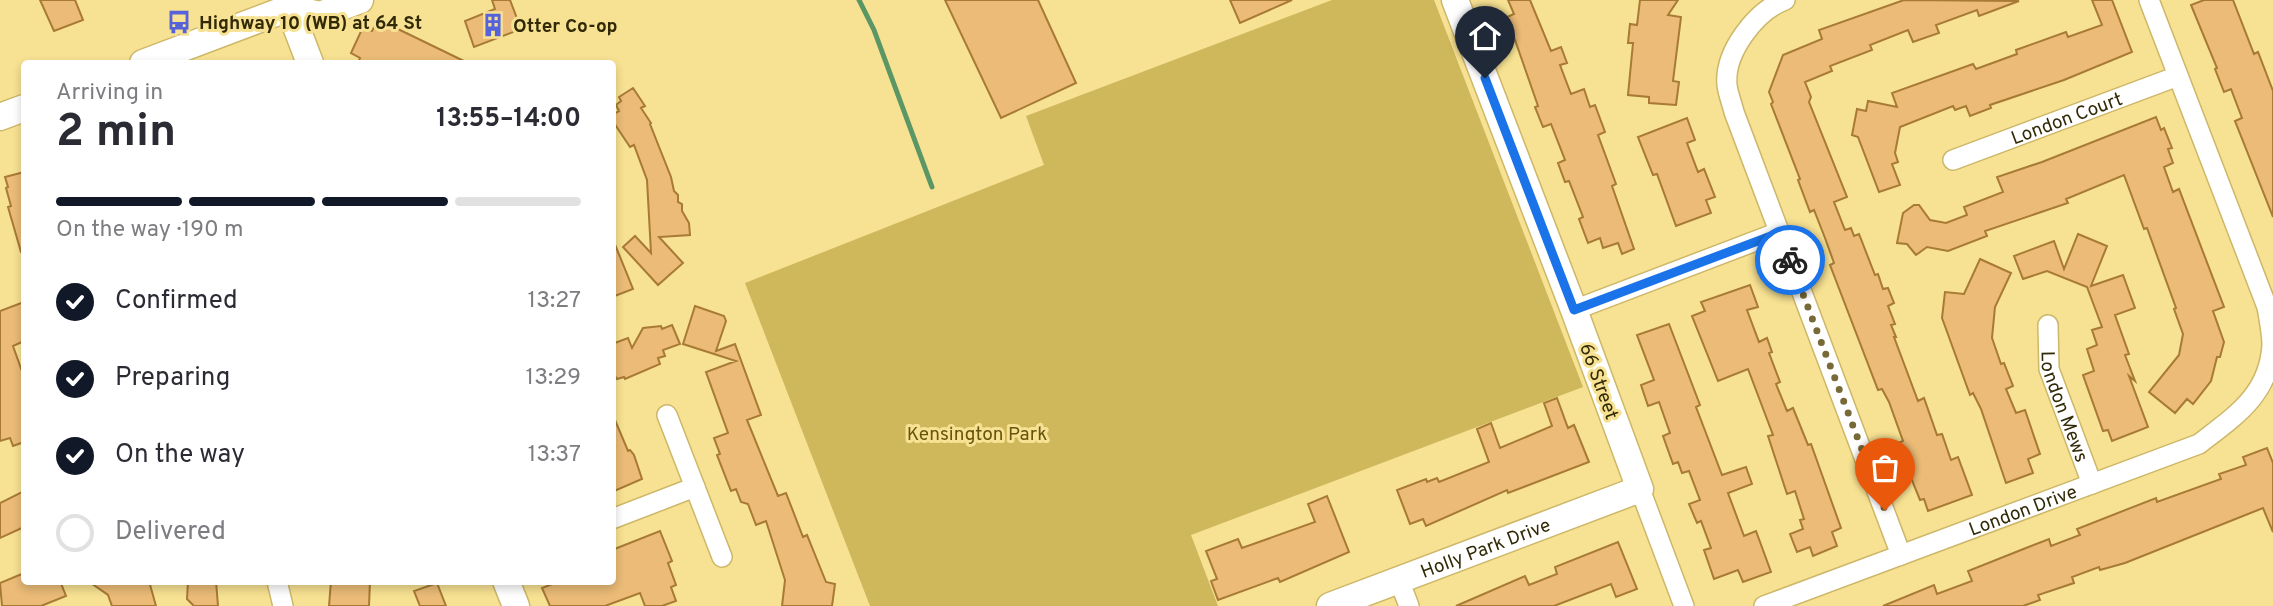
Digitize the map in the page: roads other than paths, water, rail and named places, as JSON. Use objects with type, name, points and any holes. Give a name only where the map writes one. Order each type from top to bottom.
[{"type":"street","points":[[150,60],[291,3],[320,15],[360,0]]},
{"type":"street","name":"66 Street","points":[[1455,0],[1684,606]]},
{"type":"street","points":[[1785,0],[1773,5],[1746,28],[1731,60],[1727,83],[1734,112],[1902,555]]},
{"type":"street","name":"London Drive","points":[[1764,606],[2199,444],[2242,411],[2269,385],[2272,345],[2267,307],[2148,0]]},
{"type":"street","points":[[291,3],[309,60]]},
{"type":"street","name":"London Court","points":[[1953,160],[2178,76]]},
{"type":"street","points":[[0,117],[21,109]]},
{"type":"street","points":[[1574,310],[1779,233]]},
{"type":"street","name":"London Mews","points":[[2048,325],[2049,369],[2092,484]]},
{"type":"street","points":[[667,415],[722,557]]},
{"type":"street","points":[[616,517],[695,487]]},
{"type":"street","name":"Holly Park Drive","points":[[1330,606],[1640,489]]},
{"type":"street","points":[[1399,580],[1409,606]]},
{"type":"street","points":[[278,585],[283,606]]},
{"type":"street","points":[[508,585],[516,606]]},
{"type":"waterway","points":[[859,0],[874,30],[932,187]]},
{"type":"place","name":"Highway 10 (WB) at 64 St","points":[[179,22]]},
{"type":"place","name":"Otter Co-op","points":[[493,25]]},
{"type":"park label","name":"Kensington Park","points":[[977,433]]}]
